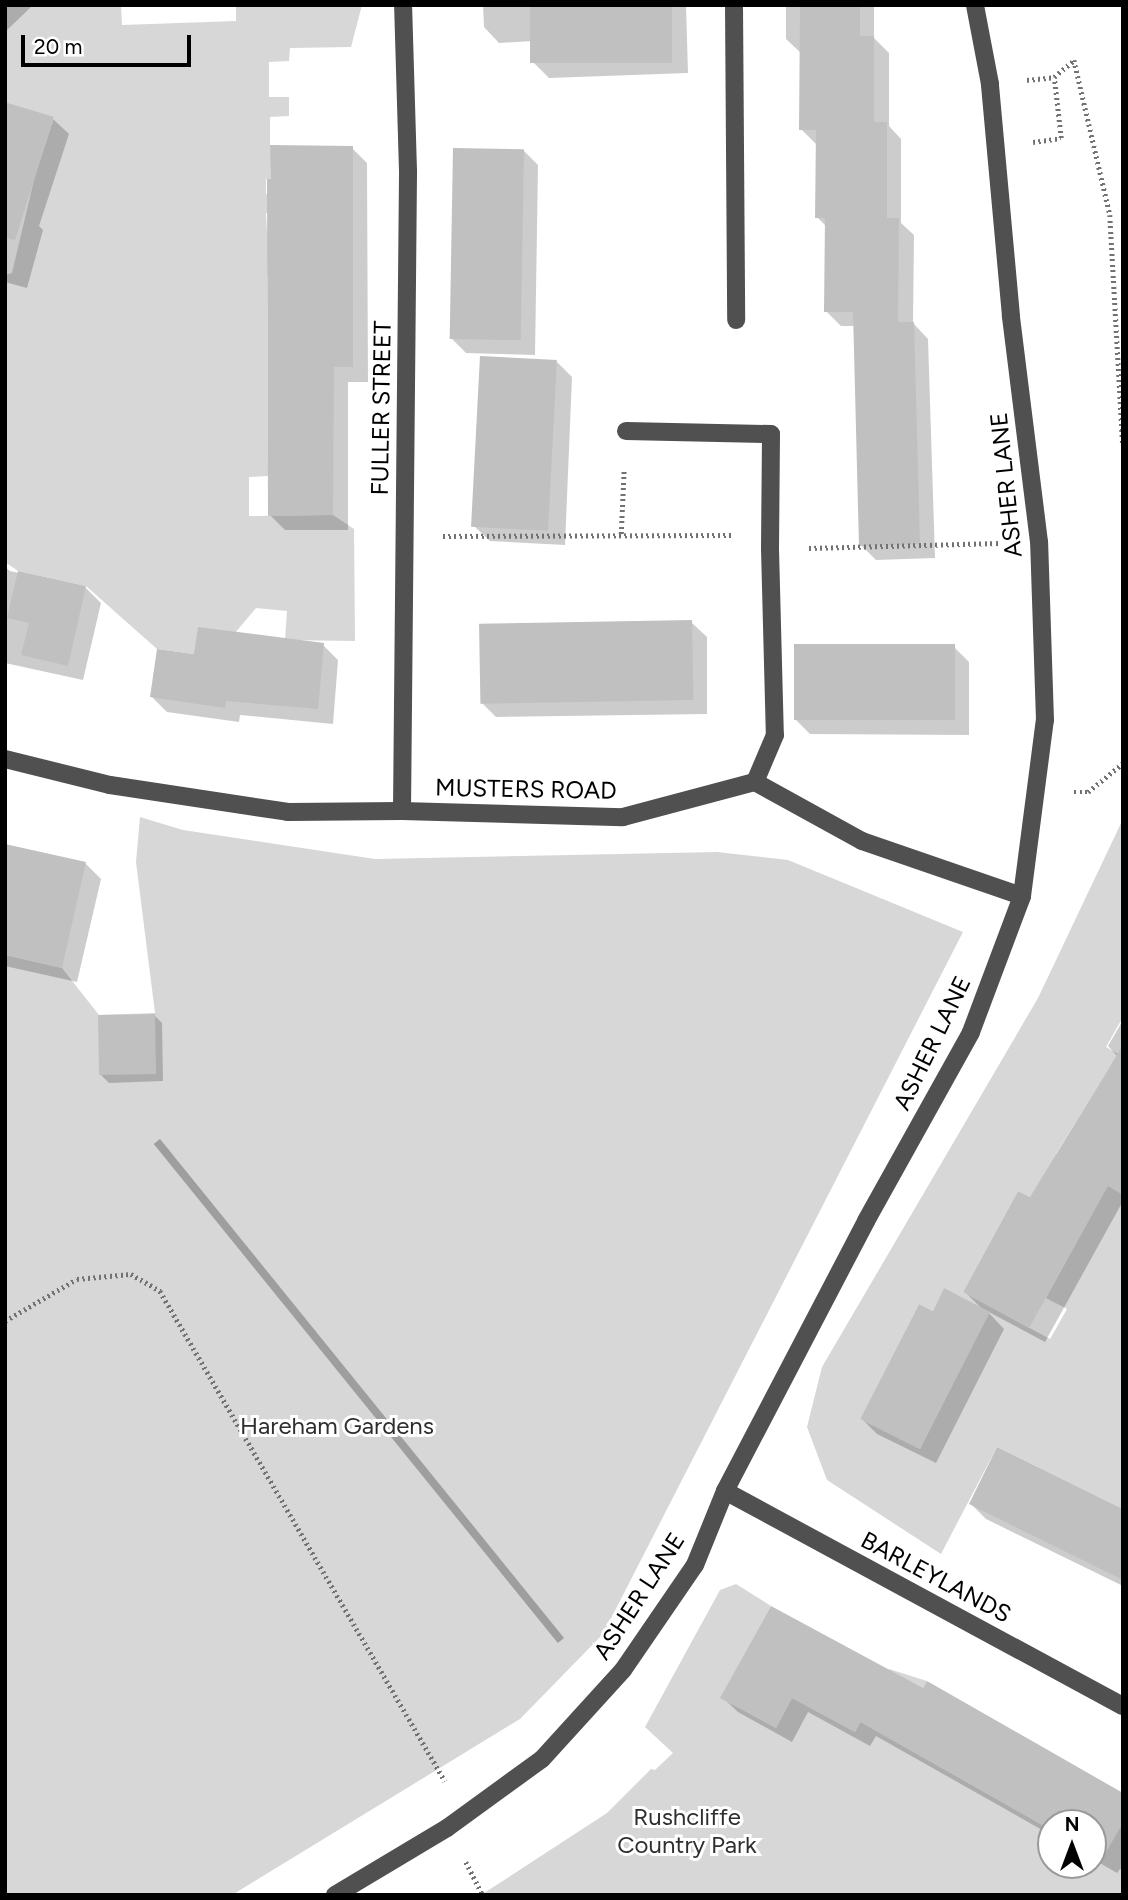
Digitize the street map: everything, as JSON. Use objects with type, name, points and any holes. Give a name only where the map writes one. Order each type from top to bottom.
[{"type":"street","name":"FULLER STREET","points":[[402,811],[408,171],[403,5]]},
{"type":"street","points":[[734,5],[736,320]]},
{"type":"street","name":"ASHER LANE","points":[[335,1895],[465,1815],[542,1759],[623,1670],[695,1565],[725,1491],[866,1221],[971,1032],[1022,896],[1038,794],[1045,720],[1039,542],[1011,316],[990,84],[975,5]]},
{"type":"street","points":[[626,431],[771,434],[769,542],[775,735],[755,782],[862,841],[1022,896]]},
{"type":"street","name":"MUSTERS ROAD","points":[[5,759],[110,785],[288,812],[402,811],[623,817],[755,782]]},
{"type":"street","name":"BARLEYLANDS","points":[[725,1491],[1123,1706]]},
{"type":"path","points":[[996,148],[1061,138],[1054,78],[1074,60],[1110,215],[1123,444]]},
{"type":"path","points":[[621,534],[626,431]]},
{"type":"path","points":[[404,537],[621,534],[769,542],[1039,542]]},
{"type":"path","points":[[1038,794],[1088,792],[1123,763]]},
{"type":"path","points":[[5,1321],[77,1279],[131,1274],[160,1291],[465,1815]]},
{"type":"green space","points":[[5,5],[121,5],[122,25],[236,21],[236,5],[362,5],[351,47],[290,48],[289,61],[269,62],[269,97],[289,97],[289,116],[270,117],[270,152],[289,178],[266,179],[266,194],[292,194],[292,212],[266,213],[267,232],[288,232],[267,276],[268,476],[249,477],[249,516],[333,515],[354,529],[355,641],[285,640],[287,611],[256,608],[235,633],[194,654],[157,649],[86,586],[18,571],[5,562],[5,275],[12,273],[35,176],[54,118],[5,102]]},
{"type":"green space","name":"Hareham Gardens","points":[[140,817],[183,830],[375,859],[717,852],[788,860],[963,932],[603,1634],[520,1719],[232,1895],[5,1895],[5,955],[62,968],[99,1015],[155,1013],[136,862]]},
{"type":"green space","points":[[1123,819],[1123,1017],[1106,1047],[1123,1057],[1109,1068],[1056,1154],[1110,1187],[1123,1166],[1123,1509],[997,1447],[941,1554],[827,1480],[807,1427],[822,1367],[1038,998]],"holes":[[[1018,1191],[1036,1200],[1096,1207],[1046,1298],[1067,1309],[1050,1339],[963,1292]],[[944,1289],[989,1312],[920,1449],[860,1419],[919,1304],[933,1311]]]},
{"type":"green space","name":"Rushcliffe Country Park","points":[[736,1584],[771,1606],[721,1698],[776,1728],[792,1698],[855,1732],[889,1669],[927,1681],[893,1740],[1037,1822],[1037,1879],[1107,1879],[1107,1840],[1123,1823],[1123,1895],[481,1895],[607,1813],[651,1769],[655,1770],[673,1753],[645,1727],[720,1590]]},
{"type":"shaded area","points":[[160,1139],[564,1638],[558,1643],[154,1144]]},
{"type":"building","points":[[530,5],[672,5],[672,63],[530,63]]},
{"type":"building","points":[[800,5],[860,5],[860,36],[874,36],[874,122],[887,122],[887,218],[899,218],[898,322],[914,322],[920,544],[859,546],[853,312],[824,312],[825,218],[815,218],[816,130],[799,130]]},
{"type":"building","points":[[5,102],[54,117],[15,240],[5,238]]},
{"type":"building","points":[[270,145],[353,146],[353,367],[334,367],[333,515],[268,516],[267,179],[271,179]]},
{"type":"building","points":[[453,148],[524,149],[521,340],[450,339]]},
{"type":"building","points":[[480,356],[557,360],[548,531],[471,527]]},
{"type":"building","points":[[18,571],[86,586],[68,666],[21,655],[29,623],[7,618]]},
{"type":"building","points":[[692,620],[693,700],[480,704],[479,624]]},
{"type":"building","points":[[198,627],[324,643],[318,709],[226,701],[225,708],[150,697],[157,649],[194,654]]},
{"type":"building","points":[[794,644],[955,644],[955,720],[794,720]]},
{"type":"building","points":[[5,844],[86,862],[62,968],[5,955]]},
{"type":"building","points":[[155,1014],[156,1074],[99,1075],[98,1015]]},
{"type":"building","points":[[1123,1045],[1123,1195],[1108,1186],[1029,1328],[963,1292],[1018,1191],[1030,1197]]},
{"type":"building","points":[[944,1288],[990,1312],[920,1449],[860,1419],[919,1304],[933,1311]]},
{"type":"building","points":[[997,1447],[1123,1509],[1123,1580],[969,1504]]},
{"type":"building","points":[[771,1606],[923,1688],[927,1681],[1123,1793],[1123,1823],[1107,1850],[1107,1809],[1037,1809],[1037,1822],[860,1722],[855,1732],[792,1698],[776,1728],[720,1698]]}]
